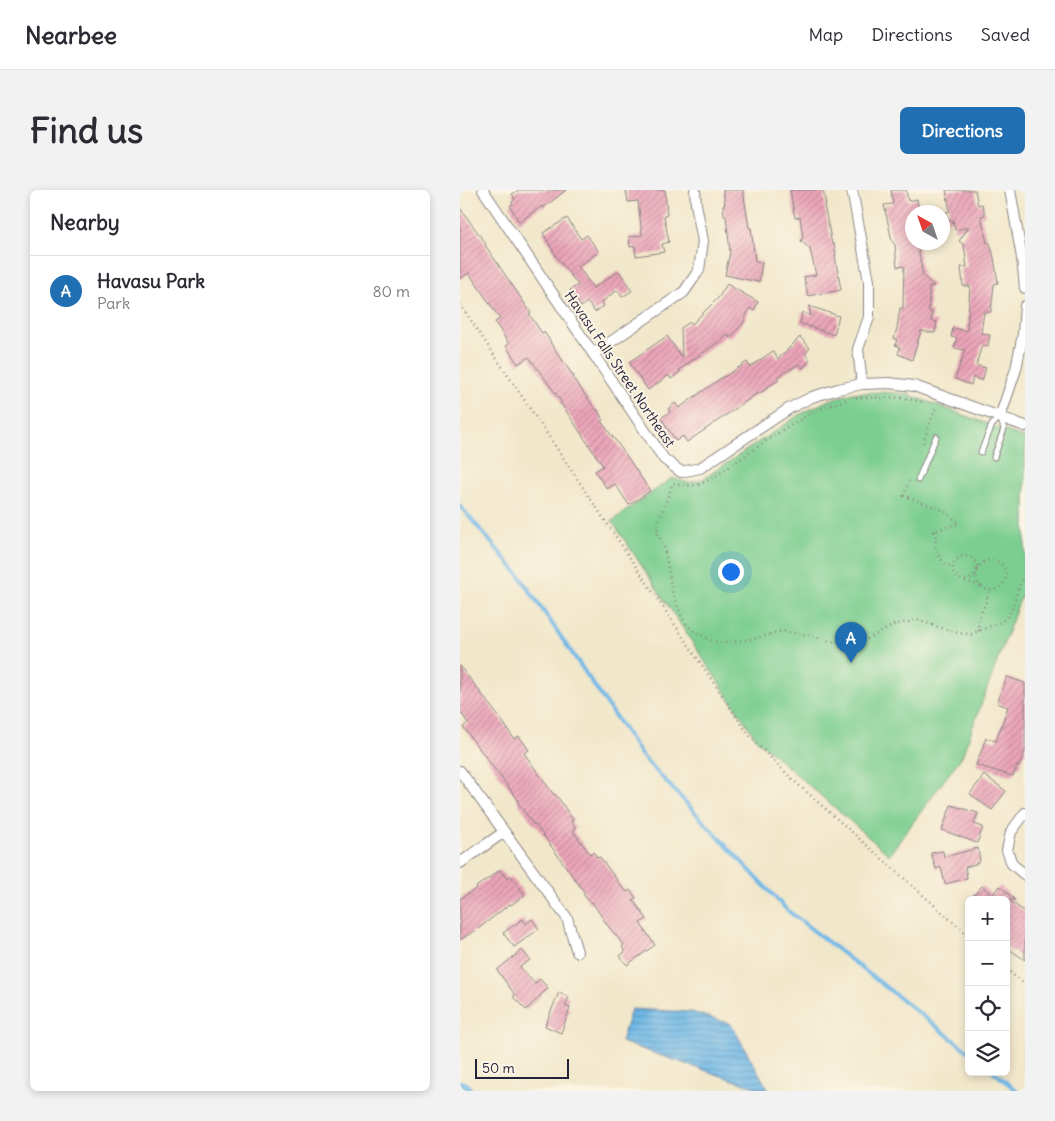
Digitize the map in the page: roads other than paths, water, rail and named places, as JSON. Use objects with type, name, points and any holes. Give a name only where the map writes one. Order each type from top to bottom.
[{"type":"street","name":"Havasu Falls Street Northeast","points":[[483,190],[664,459],[681,472],[700,468],[790,408],[812,397],[838,388],[862,384],[889,383],[914,386],[1025,426]]},
{"type":"street","points":[[593,354],[684,292],[699,270],[703,241],[695,190]]},
{"type":"street","points":[[852,190],[869,281],[869,317],[858,349],[862,384]]},
{"type":"street","points":[[1010,190],[1022,258],[1025,288]]},
{"type":"street","points":[[1000,417],[1016,369],[1023,334],[1025,306]]},
{"type":"street","points":[[460,771],[567,918],[577,952]]},
{"type":"street","points":[[1025,813],[1011,832],[1007,850],[1012,864],[1025,875]]},
{"type":"street","points":[[460,864],[504,832]]},
{"type":"lane","points":[[981,452],[992,425],[1000,417],[1004,429],[994,456]]},
{"type":"lane","points":[[918,480],[936,437]]},
{"type":"water","points":[[631,1009],[691,1012],[731,1024],[769,1091],[621,1042]]},
{"type":"waterway","points":[[460,506],[519,575],[642,756],[787,910],[965,1049]]},
{"type":"waterway","points":[[999,1076],[1017,1091]]},
{"type":"place","name":"Havasu Park","points":[[851,663]]}]
